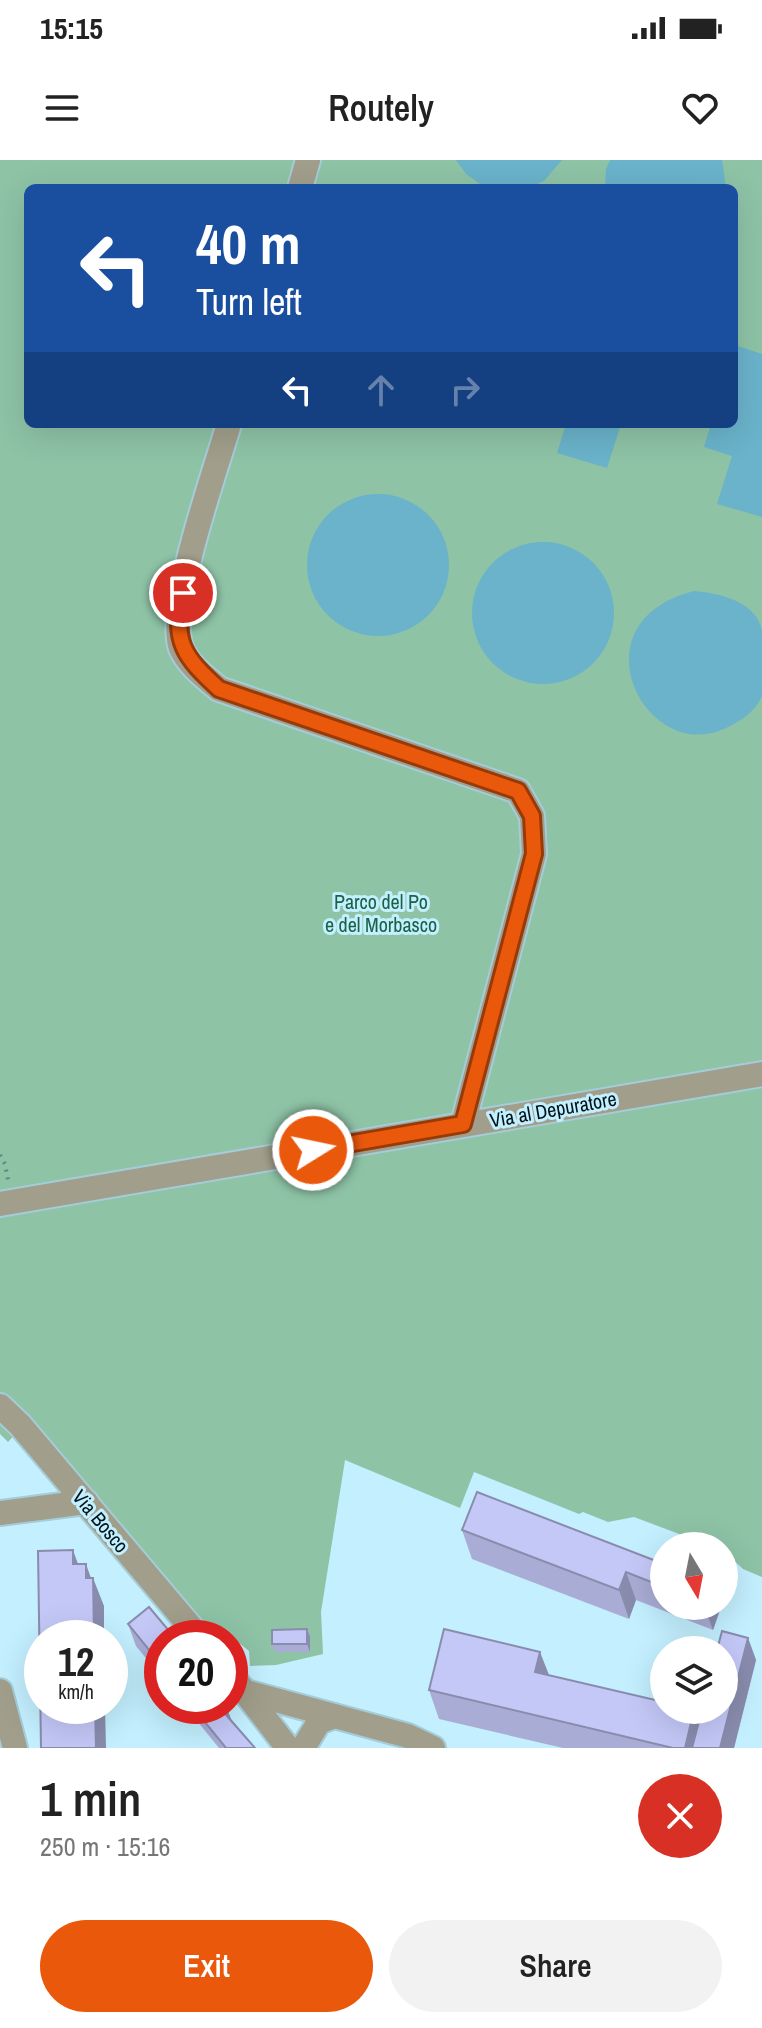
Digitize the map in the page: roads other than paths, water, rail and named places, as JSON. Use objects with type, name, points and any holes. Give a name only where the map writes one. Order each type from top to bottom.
[{"type":"street","points":[[301,184],[308,160]]},
{"type":"street","points":[[228,428],[193,544],[177,618],[181,648],[192,665],[219,689],[518,791],[532,816],[534,854],[463,1124]]},
{"type":"street","name":"Via al Depuratore","points":[[4,1206],[762,1074]]},
{"type":"street","name":"Via Bosco","points":[[0,1406],[20,1425],[185,1620]]},
{"type":"street","points":[[0,1513],[86,1502]]},
{"type":"street","points":[[0,1691],[15,1748]]},
{"type":"street","points":[[248,1693],[408,1736],[433,1748]]},
{"type":"street","points":[[248,1695],[288,1748]]},
{"type":"street","points":[[303,1748],[319,1722],[334,1716]]},
{"type":"water","points":[[456,160],[562,160],[544,181],[537,184],[480,184],[466,174]]},
{"type":"water","points":[[610,160],[722,160],[725,184],[605,184]]},
{"type":"water","points":[[738,346],[762,354],[762,517],[717,504],[732,456],[704,447],[710,428],[738,428]]},
{"type":"water","points":[[565,428],[620,428],[607,468],[557,453]]},
{"type":"water","points":[[378,494],[405,500],[428,515],[443,538],[449,565],[443,592],[428,615],[405,630],[378,636],[351,630],[328,615],[313,592],[307,565],[313,538],[328,515],[351,500]]},
{"type":"water","points":[[543,542],[570,548],[593,563],[608,586],[614,613],[608,640],[593,663],[570,678],[543,684],[516,678],[493,663],[478,640],[472,613],[478,586],[493,563],[516,548]]},
{"type":"water","points":[[694,591],[735,600],[753,612],[762,631],[762,696],[756,707],[726,728],[697,735],[670,727],[648,710],[634,686],[629,658],[636,631],[657,607]]},
{"type":"park label","name":"Parco del Po e del Morbasco","points":[[381,912]]}]
